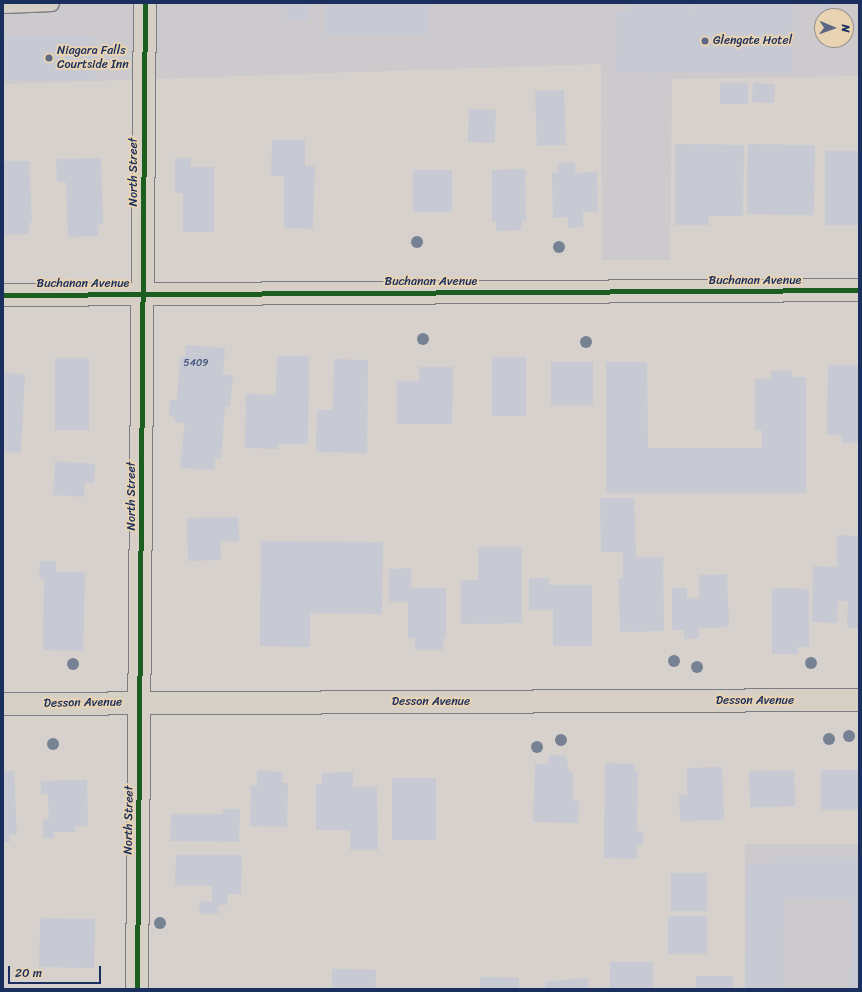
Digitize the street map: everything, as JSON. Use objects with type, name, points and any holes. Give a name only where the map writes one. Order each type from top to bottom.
[{"type":"street","name":"North Street","points":[[137,989],[145,3]]},
{"type":"street","name":"Buchanan Avenue","points":[[3,295],[859,290]]},
{"type":"street","name":"Desson Avenue","points":[[3,704],[859,700]]},
{"type":"lane","points":[[3,5],[51,3]]},
{"type":"shaded area","points":[[3,3],[859,3],[859,76],[672,79],[670,260],[602,260],[601,64],[3,84]]},
{"type":"shaded area","points":[[745,844],[859,844],[859,989],[745,989]]},
{"type":"building","points":[[278,3],[309,3],[308,21],[286,21],[287,9],[277,8]]},
{"type":"building","points":[[325,3],[429,3],[429,35],[325,35]]},
{"type":"building","name":"Glengate Hotel","points":[[630,3],[690,3],[690,11],[693,11],[693,3],[793,3],[792,73],[616,72],[617,11],[630,11]]},
{"type":"building","points":[[822,3],[835,3],[835,8],[822,8]]},
{"type":"building","name":"Niagara Falls Courtside Inn","points":[[3,36],[95,36],[95,80],[3,80]]},
{"type":"building","points":[[720,83],[748,83],[748,104],[720,104]]},
{"type":"building","points":[[753,83],[775,84],[774,103],[752,102]]},
{"type":"building","points":[[564,90],[566,145],[537,146],[535,91]]},
{"type":"building","points":[[469,109],[496,110],[495,143],[468,142]]},
{"type":"building","points":[[272,140],[305,140],[305,166],[315,166],[313,229],[284,228],[284,176],[271,176]]},
{"type":"building","points":[[675,144],[744,145],[743,216],[708,216],[709,225],[675,225]]},
{"type":"building","points":[[748,144],[815,145],[814,215],[747,214]]},
{"type":"building","points":[[825,151],[859,151],[859,225],[825,225]]},
{"type":"building","points":[[101,158],[103,224],[98,225],[98,236],[68,237],[66,182],[57,182],[56,159]]},
{"type":"building","points":[[175,158],[191,158],[190,167],[214,167],[214,232],[183,232],[183,193],[175,193]]},
{"type":"building","points":[[3,161],[29,161],[32,222],[29,223],[29,234],[3,235]]},
{"type":"building","points":[[558,163],[575,163],[575,173],[597,172],[598,211],[583,212],[583,227],[568,228],[568,217],[553,218],[552,173],[558,173]]},
{"type":"building","points":[[525,169],[526,221],[522,221],[521,230],[496,231],[496,221],[492,222],[492,170]]},
{"type":"building","points":[[413,170],[452,170],[452,212],[413,212]]},
{"type":"building","points":[[186,345],[225,348],[223,375],[233,375],[230,407],[225,407],[221,459],[215,458],[214,470],[180,468],[185,423],[175,422],[175,417],[169,416],[170,400],[177,400],[180,356],[185,357]]},
{"type":"building","points":[[277,356],[309,356],[308,444],[277,444],[278,449],[245,448],[246,394],[276,395]]},
{"type":"building","points":[[492,357],[526,357],[526,416],[492,416]]},
{"type":"building","points":[[55,358],[89,358],[89,430],[55,430]]},
{"type":"building","points":[[334,359],[368,360],[367,453],[316,452],[317,410],[333,410]]},
{"type":"building","points":[[551,362],[593,362],[593,405],[551,405]]},
{"type":"building","points":[[606,362],[647,362],[648,448],[762,448],[762,430],[755,430],[755,379],[771,379],[771,371],[792,371],[792,377],[806,377],[806,493],[606,493]]},
{"type":"building","points":[[828,365],[859,365],[859,443],[842,443],[842,435],[827,435]]},
{"type":"building","points":[[419,367],[453,367],[452,424],[397,424],[397,381],[419,381]]},
{"type":"building","points":[[3,373],[25,374],[21,453],[3,452]]},
{"type":"building","points":[[55,461],[95,464],[94,483],[85,483],[84,497],[53,495]]},
{"type":"building","points":[[600,498],[634,498],[636,557],[663,557],[664,631],[620,632],[619,578],[623,578],[623,552],[601,552]]},
{"type":"building","points":[[238,517],[239,541],[220,541],[221,560],[188,561],[187,518]]},
{"type":"building","points":[[837,535],[859,536],[859,634],[857,628],[847,627],[848,601],[838,601],[837,623],[812,622],[813,566],[837,567]]},
{"type":"building","points":[[261,541],[383,542],[382,614],[310,613],[310,647],[260,646]]},
{"type":"building","points":[[478,547],[522,547],[522,623],[461,624],[461,581],[478,580]]},
{"type":"building","points":[[40,561],[56,561],[56,572],[85,572],[83,651],[43,650],[44,579],[39,579]]},
{"type":"building","points":[[411,568],[411,588],[446,588],[446,638],[443,639],[443,650],[415,650],[415,638],[408,638],[408,602],[389,602],[389,569]]},
{"type":"building","points":[[727,574],[729,627],[699,628],[699,638],[684,639],[684,630],[672,630],[672,588],[687,588],[687,598],[699,598],[699,575]]},
{"type":"building","points":[[529,578],[549,578],[549,585],[592,585],[592,646],[553,646],[553,610],[529,610]]},
{"type":"building","points":[[772,588],[809,589],[809,647],[798,647],[798,654],[772,654]]},
{"type":"building","points":[[549,755],[566,756],[569,772],[573,772],[573,800],[579,801],[578,823],[533,822],[535,764],[548,764]]},
{"type":"building","points":[[605,763],[635,764],[635,772],[638,772],[637,831],[643,831],[643,845],[637,845],[637,859],[604,858]]},
{"type":"building","points":[[722,767],[724,820],[680,821],[679,795],[687,795],[687,768]]},
{"type":"building","points":[[794,770],[795,806],[750,808],[749,772]]},
{"type":"building","points":[[821,770],[859,770],[859,810],[821,810]]},
{"type":"building","points":[[3,771],[14,771],[17,835],[9,835],[10,842],[3,842]]},
{"type":"building","points":[[257,771],[283,772],[282,783],[288,783],[287,827],[250,826],[251,785],[257,786]]},
{"type":"building","points":[[353,772],[353,787],[377,787],[378,850],[350,850],[350,830],[316,830],[316,784],[322,784],[322,773]]},
{"type":"building","points":[[392,778],[436,778],[436,840],[392,840]]},
{"type":"building","points":[[87,780],[88,826],[75,826],[75,832],[54,832],[54,838],[43,838],[43,820],[49,819],[48,794],[41,794],[41,781]]},
{"type":"building","points":[[223,809],[240,809],[239,842],[170,841],[171,814],[223,814]]},
{"type":"building","points":[[176,855],[242,855],[241,894],[228,894],[227,905],[219,905],[218,914],[200,914],[199,901],[212,902],[212,886],[175,885]]},
{"type":"building","points":[[775,857],[859,858],[859,989],[850,989],[852,899],[784,898],[783,989],[745,989],[747,863],[775,863]]},
{"type":"building","points":[[671,873],[707,873],[707,911],[671,911]]},
{"type":"building","points":[[668,916],[707,916],[707,954],[668,954]]},
{"type":"building","points":[[40,918],[95,919],[94,968],[39,967]]},
{"type":"building","points":[[610,962],[653,962],[653,989],[610,989]]},
{"type":"building","points":[[332,969],[376,970],[376,989],[332,989]]},
{"type":"building","points":[[696,976],[733,976],[733,989],[696,989]]},
{"type":"building","points":[[480,977],[519,978],[519,989],[480,989]]},
{"type":"building","points":[[588,978],[589,989],[546,989],[545,982]]},
{"type":"cycle path","points":[[137,989],[145,3]]},
{"type":"cycle path","points":[[3,295],[859,290]]},
{"type":"place","name":"Glengate Hotel","points":[[705,41]]},
{"type":"place","name":"Niagara Falls Courtside Inn","points":[[49,58]]}]
